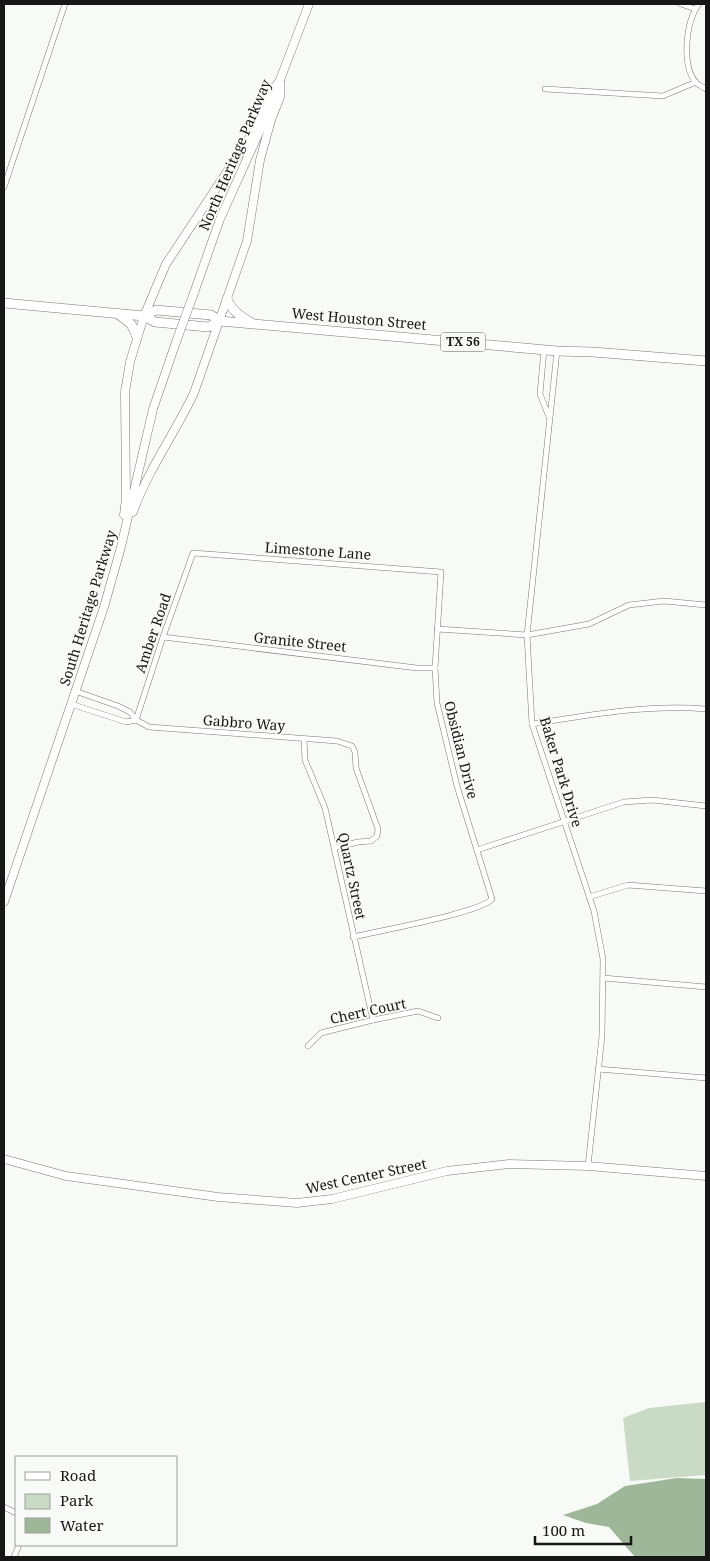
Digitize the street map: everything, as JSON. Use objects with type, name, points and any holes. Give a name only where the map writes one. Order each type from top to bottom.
[{"type":"main road","name":"North Heritage Parkway","points":[[185,317],[220,219],[265,119],[308,4]]},
{"type":"main road","points":[[121,547],[146,484],[194,392],[220,321],[247,241],[260,160],[271,120],[280,97],[280,81]]},
{"type":"main road","points":[[121,547],[126,498],[125,392],[130,362],[144,316],[166,264],[248,140],[257,124],[269,93],[280,81]]},
{"type":"main road","points":[[227,298],[231,308],[236,313],[255,324]]},
{"type":"main road","name":"West Houston Street","points":[[4,303],[144,316],[155,322],[208,327],[220,321],[557,351],[706,361]]},
{"type":"main road","points":[[118,314],[131,324],[137,337]]},
{"type":"main road","name":"South Heritage Parkway","points":[[4,902],[104,607],[121,547],[154,409],[185,317]]},
{"type":"main road","name":"West Center Street","points":[[4,1159],[66,1176],[218,1197],[297,1203],[332,1199],[447,1171],[509,1164],[588,1166],[706,1176]]},
{"type":"street","points":[[4,187],[65,4]]},
{"type":"street","points":[[682,4],[695,10]]},
{"type":"street","points":[[699,4],[695,10],[687,36],[688,64],[696,82],[706,89]]},
{"type":"street","points":[[545,89],[663,96],[696,82]]},
{"type":"street","points":[[544,349],[540,394],[550,418]]},
{"type":"street","name":"Baker Park Drive","points":[[557,351],[527,635],[532,724],[594,911],[603,959],[602,1036],[588,1166]]},
{"type":"street","name":"Limestone Lane","points":[[193,553],[442,572]]},
{"type":"street","name":"Amber Road","points":[[136,720],[163,636],[193,553]]},
{"type":"street","name":"Obsidian Drive","points":[[353,936],[453,914],[488,904],[492,899],[457,786],[437,703],[435,668],[442,572]]},
{"type":"street","points":[[437,628],[527,635],[588,624],[630,605],[664,601],[706,605]]},
{"type":"street","name":"Granite Street","points":[[163,636],[417,668],[435,668]]},
{"type":"street","name":"Gabbro Way","points":[[75,691],[118,706],[130,712],[136,720],[149,727],[337,741],[352,746],[355,752],[356,768],[378,829],[377,836],[371,841],[334,848]]},
{"type":"street","name":"Gabbro Way","points":[[71,704],[126,722],[136,720]]},
{"type":"street","points":[[532,724],[622,710],[706,708]]},
{"type":"street","name":"Quartz Street","points":[[304,739],[305,760],[325,808],[373,1020]]},
{"type":"street","points":[[477,850],[624,802],[652,800],[706,806]]},
{"type":"street","points":[[589,897],[628,885],[706,891]]},
{"type":"street","points":[[602,978],[706,987]]},
{"type":"street","name":"Chert Court","points":[[308,1046],[321,1032],[373,1020],[418,1012],[438,1018]]},
{"type":"street","points":[[598,1069],[706,1078]]},
{"type":"green space","points":[[706,1402],[706,1475],[630,1481],[623,1418],[649,1408]]},
{"type":"water","points":[[677,1478],[706,1479],[706,1557],[635,1557],[609,1527],[586,1523],[563,1515],[597,1504],[625,1486]]}]
